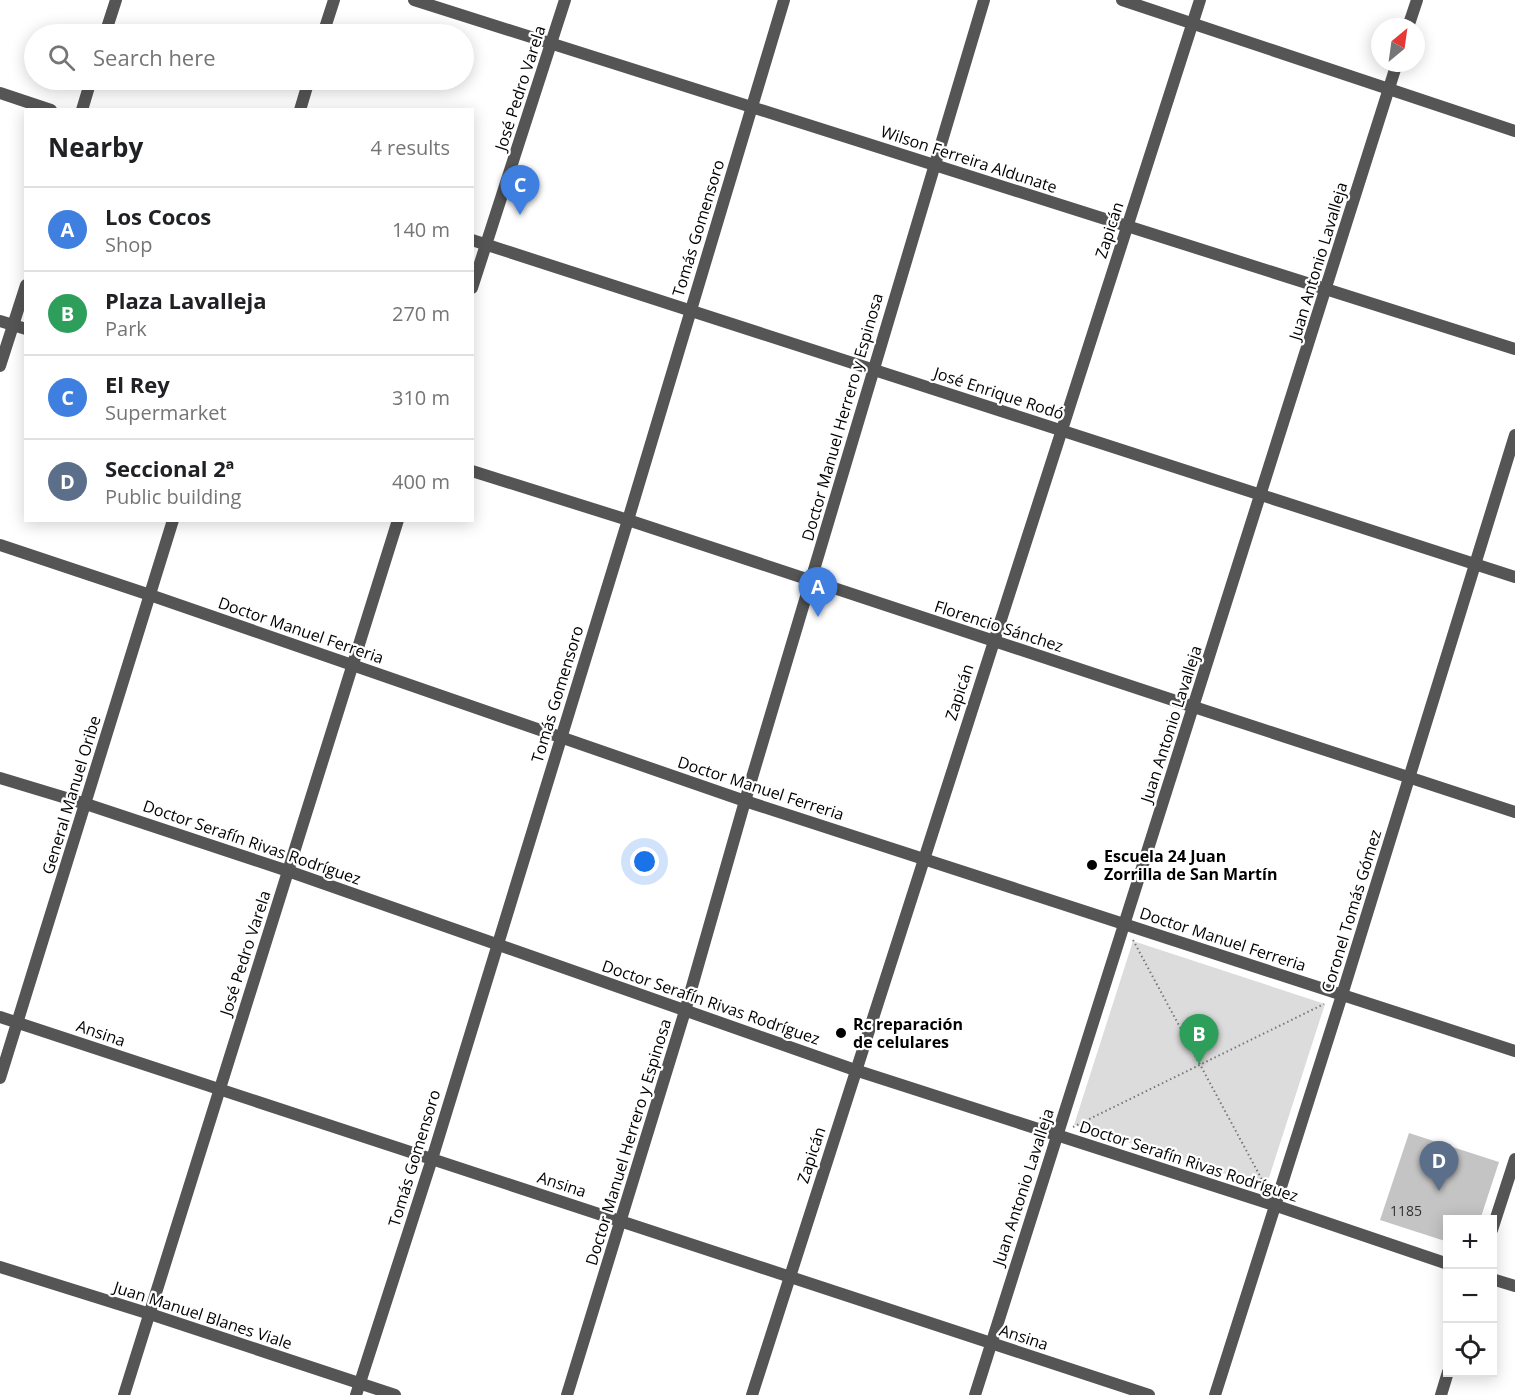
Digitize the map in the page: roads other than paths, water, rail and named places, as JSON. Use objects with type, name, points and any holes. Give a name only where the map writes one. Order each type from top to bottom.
[{"type":"street","points":[[108,24],[116,0]]},
{"type":"street","points":[[326,24],[334,0]]},
{"type":"street","name":"Wilson Ferreira Aldunate","points":[[414,0],[1515,349]]},
{"type":"street","name":"José Pedro Varela","points":[[474,282],[565,0]]},
{"type":"street","name":"Tomás Gomensoro","points":[[357,1389],[432,1159],[628,520],[784,0]]},
{"type":"street","name":"Doctor Manuel Herrero y Espinosa","points":[[567,1395],[685,1011],[745,801],[984,0]]},
{"type":"street","points":[[1122,0],[1515,131]]},
{"type":"street","name":"Zapicán","points":[[752,1395],[1200,0]]},
{"type":"street","points":[[1411,18],[1417,0]]},
{"type":"street","name":"Juan Antonio Lavalleja","points":[[975,1395],[1394,72]]},
{"type":"street","points":[[83,108],[88,90]]},
{"type":"street","points":[[301,108],[306,90]]},
{"type":"street","points":[[0,93],[45,108]]},
{"type":"street","name":"José Enrique Rodó","points":[[474,241],[1515,577]]},
{"type":"street","points":[[0,366],[24,291]]},
{"type":"street","points":[[0,321],[24,328]]},
{"type":"street","name":"Coronel Tomás Gómez","points":[[1215,1395],[1342,995],[1515,435]]},
{"type":"street","name":"Florencio Sánchez","points":[[474,472],[628,520],[1409,779],[1515,812]]},
{"type":"street","name":"General Manuel Oribe","points":[[0,1078],[172,522]]},
{"type":"street","name":"José Pedro Varela","points":[[124,1395],[397,522]]},
{"type":"street","name":"Doctor Manuel Ferreria","points":[[0,545],[745,801],[1515,1051]]},
{"type":"street","name":"Doctor Serafín Rivas Rodríguez","points":[[0,778],[288,871],[855,1070],[1443,1262]]},
{"type":"street","name":"Ansina","points":[[0,1017],[1149,1395]]},
{"type":"street","points":[[1497,1215],[1515,1159]]},
{"type":"street","name":"Juan Manuel Blanes Viale","points":[[0,1267],[150,1314],[357,1389],[395,1395]]},
{"type":"street","points":[[1497,1281],[1515,1286]]},
{"type":"street","points":[[1441,1395],[1446,1377]]},
{"type":"place","name":"El Rey","points":[[520,215]]},
{"type":"place","name":"Los Cocos","points":[[818,617]]},
{"type":"place","name":"Escuela 24 Juan Zorrilla de San Martín","points":[[1092,865]]},
{"type":"place","name":"Rc reparación de celulares","points":[[841,1033]]},
{"type":"place","name":"Plaza Lavalleja","points":[[1199,1064]]},
{"type":"place","name":"Seccional 2ª","points":[[1439,1191]]}]
